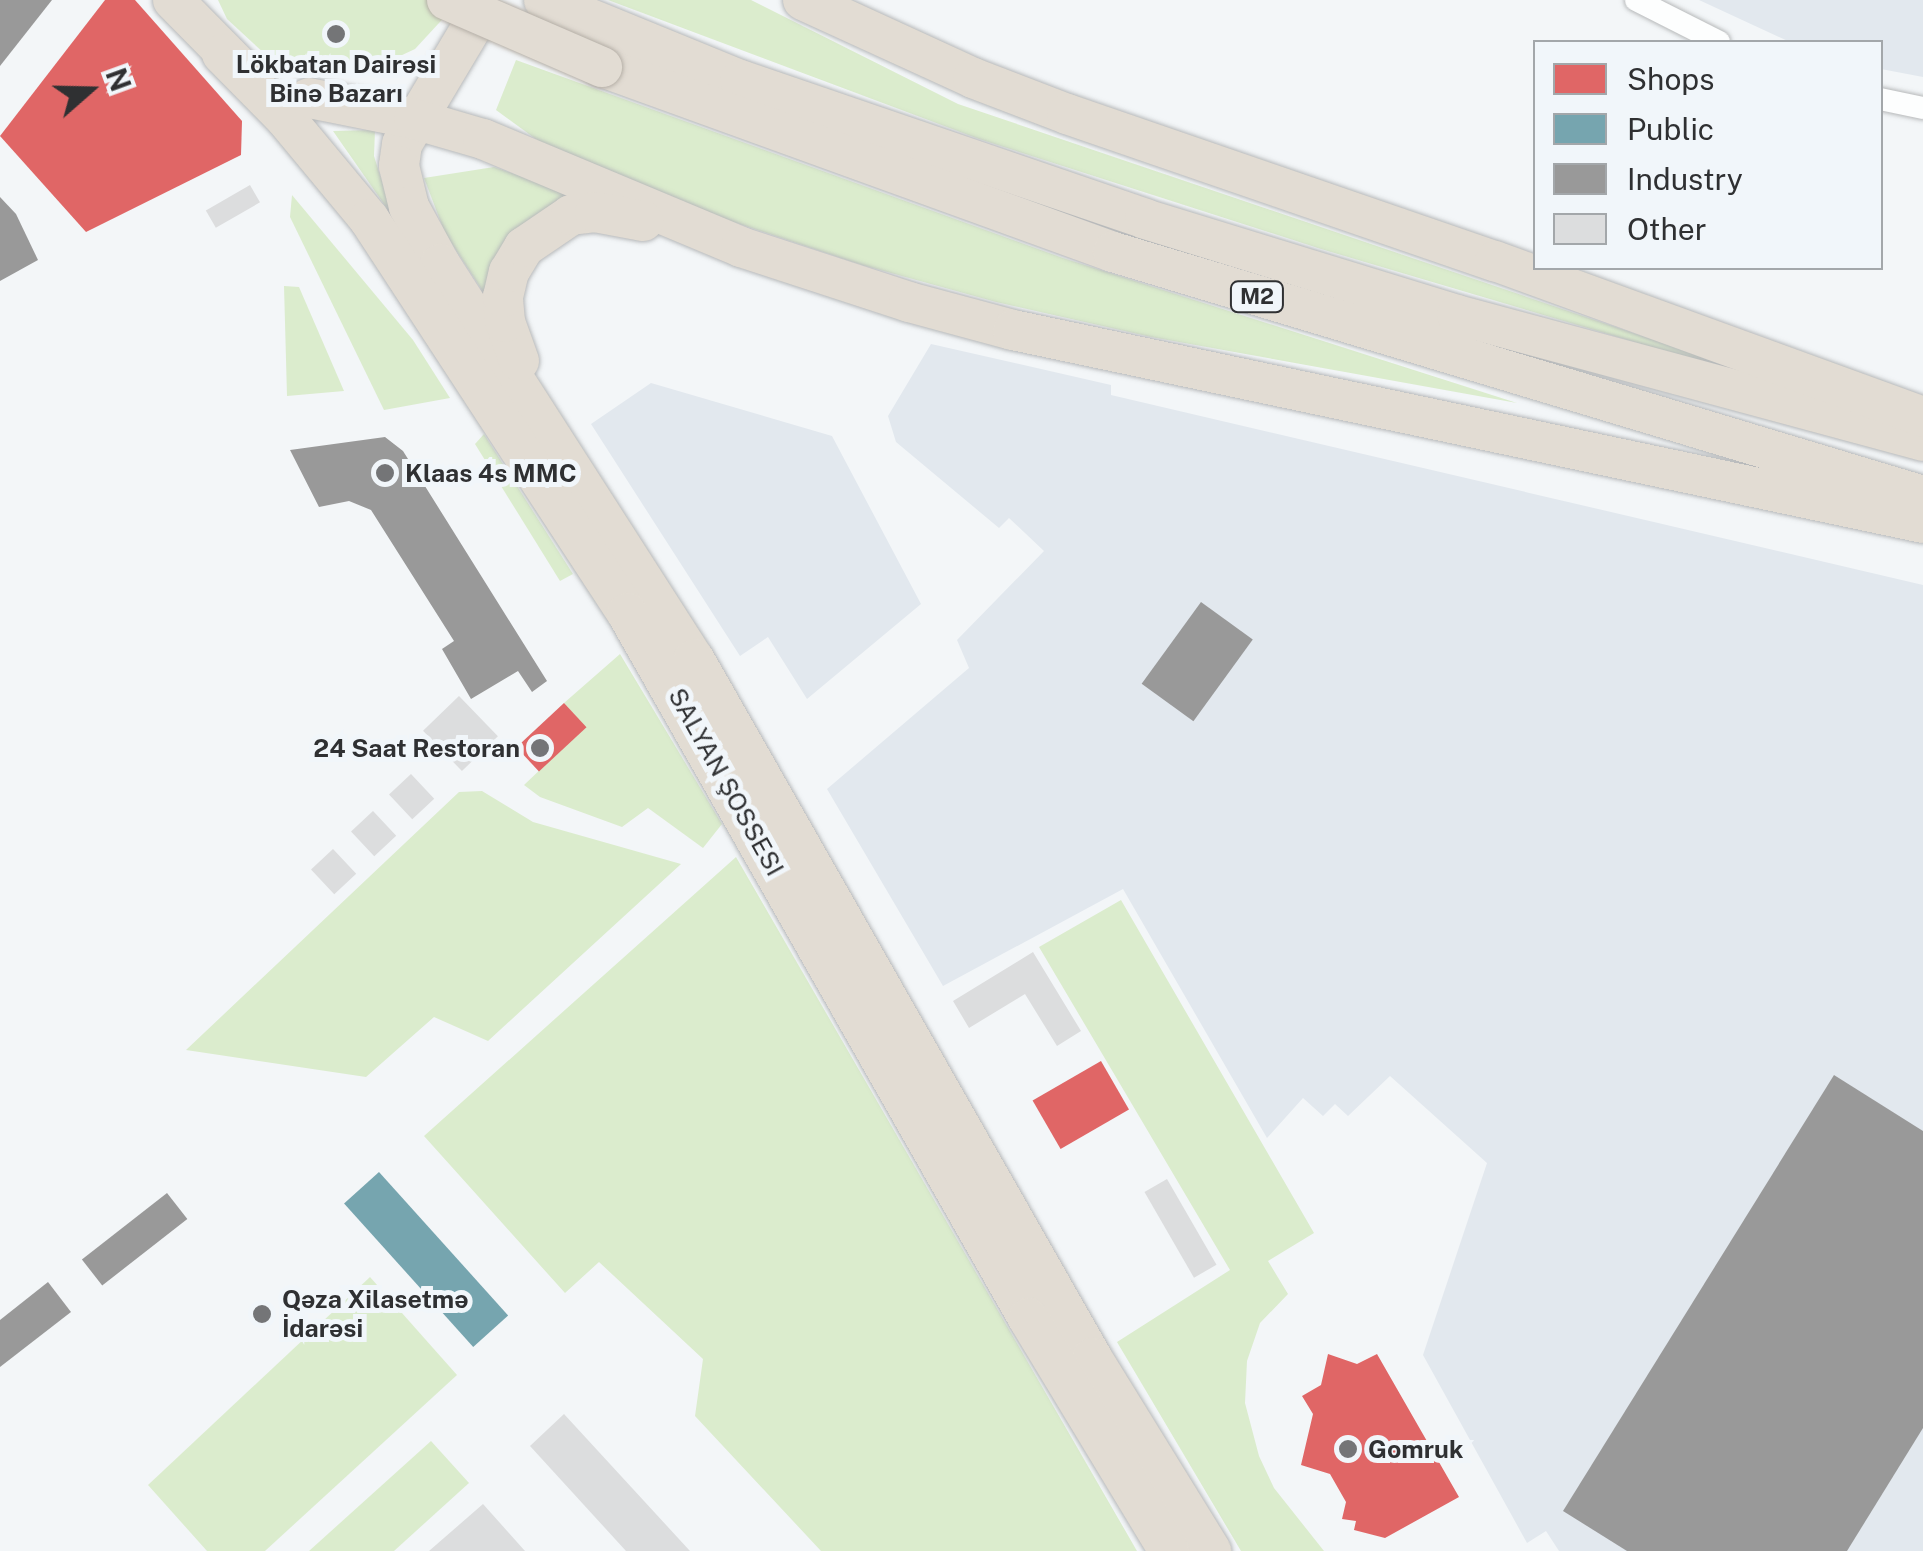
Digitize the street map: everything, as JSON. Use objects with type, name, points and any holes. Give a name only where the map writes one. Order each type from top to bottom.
[{"type":"highway","points":[[173,0],[262,83],[309,98],[414,119],[524,155],[742,246],[909,302],[1012,330],[1923,523]]},
{"type":"highway","points":[[544,0],[608,49]]},
{"type":"highway","points":[[804,0],[973,78],[1067,114],[1495,261],[1923,417]]},
{"type":"highway","points":[[309,98],[353,99],[396,88],[435,66],[470,7]]},
{"type":"highway","points":[[470,7],[608,49]]},
{"type":"highway","points":[[470,7],[402,144],[399,166],[410,207],[440,264],[581,480]]},
{"type":"highway","name":"SALYAN ŞOSSESI","points":[[204,29],[294,128],[369,220],[627,613],[1028,1318],[1169,1551]]},
{"type":"highway","name":"M2","points":[[608,49],[740,80],[1145,219],[1457,315],[1923,441]]},
{"type":"highway","name":"M2","points":[[608,49],[1113,252],[1923,496]]},
{"type":"highway","points":[[581,480],[514,350],[506,322],[503,297],[509,272],[524,247],[571,215],[595,212],[742,246]]},
{"type":"highway","name":"SALYAN ŞOSSESI","points":[[581,480],[694,660],[1092,1358],[1212,1551]]},
{"type":"street","points":[[1636,0],[1716,40]]},
{"type":"street","points":[[1883,100],[1923,108]]},
{"type":"shaded area","points":[[1699,0],[1923,0],[1923,77],[1883,69],[1883,40],[1786,40]]},
{"type":"shaded area","points":[[931,344],[1111,385],[1111,395],[1923,585],[1923,1551],[1559,1551],[1546,1531],[1527,1543],[1423,1355],[1487,1163],[1390,1076],[1348,1116],[1335,1104],[1323,1116],[1303,1098],[1267,1138],[1123,889],[943,986],[827,789],[969,668],[957,640],[1044,551],[1009,518],[999,528],[896,442],[888,416]]},
{"type":"shaded area","points":[[651,383],[832,436],[921,604],[807,699],[768,637],[740,656],[591,424]]},
{"type":"green space","name":"Lökbatan Dairəsi Binə Bazarı","points":[[218,0],[455,0],[451,10],[415,49],[368,71],[315,73],[266,55],[227,19]]},
{"type":"green space","points":[[608,0],[751,0],[958,104],[1837,402],[1321,249],[979,139]]},
{"type":"green space","points":[[516,60],[1063,258],[1517,403],[1151,337],[996,302],[862,265],[695,209],[555,153],[496,110]]},
{"type":"green space","points":[[375,130],[374,156],[393,217],[333,131]]},
{"type":"green space","points":[[494,167],[579,196],[491,304],[445,233],[424,178]]},
{"type":"green space","points":[[292,195],[413,340],[450,398],[384,410],[290,217]]},
{"type":"green space","points":[[284,286],[299,287],[344,391],[287,396]]},
{"type":"green space","points":[[484,434],[573,574],[560,581],[475,444]]},
{"type":"green space","points":[[620,654],[722,824],[703,848],[648,808],[622,827],[540,797],[524,785],[585,727],[564,703]]},
{"type":"green space","points":[[482,791],[533,822],[681,864],[488,1041],[434,1017],[366,1077],[186,1050],[459,792]]},
{"type":"green space","points":[[736,857],[1137,1551],[821,1551],[695,1416],[703,1359],[599,1262],[565,1293],[424,1136]]},
{"type":"green space","points":[[1121,900],[1314,1233],[1268,1261],[1288,1294],[1260,1323],[1247,1361],[1245,1403],[1259,1456],[1274,1488],[1324,1551],[1241,1551],[1117,1342],[1230,1270],[1039,947]]},
{"type":"green space","points":[[370,1277],[457,1375],[265,1551],[207,1551],[148,1485]]},
{"type":"green space","points":[[431,1441],[469,1483],[394,1551],[309,1551]]},
{"type":"building: Shops","points":[[105,0],[135,0],[242,121],[241,155],[86,232],[0,136]]},
{"type":"building: Shops","points":[[564,703],[587,727],[539,771],[516,747]]},
{"type":"building: Shops","points":[[1101,1061],[1129,1109],[1061,1149],[1033,1100]]},
{"type":"building: Shops","points":[[1328,1354],[1357,1364],[1377,1354],[1459,1497],[1385,1538],[1354,1530],[1356,1521],[1342,1519],[1346,1502],[1330,1474],[1301,1465],[1313,1414],[1302,1396],[1321,1385]]},
{"type":"building: Public","points":[[379,1172],[508,1315],[473,1347],[344,1203]]},
{"type":"building: Industry","points":[[0,0],[52,0],[0,66]]},
{"type":"building: Industry","points":[[0,197],[16,214],[38,260],[0,281]]},
{"type":"building: Industry","points":[[385,437],[403,451],[547,681],[532,692],[518,671],[471,699],[442,649],[454,641],[371,510],[349,501],[319,507],[290,450]]},
{"type":"building: Industry","points":[[1201,602],[1253,640],[1193,721],[1142,684]]},
{"type":"building: Industry","points":[[1834,1075],[1923,1131],[1923,1428],[1847,1551],[1627,1551],[1563,1511]]},
{"type":"building: Industry","points":[[167,1193],[187,1219],[102,1285],[82,1259]]},
{"type":"building: Industry","points":[[48,1282],[71,1312],[0,1367],[0,1320]]},
{"type":"building: Other","points":[[250,185],[260,202],[216,228],[206,211]]},
{"type":"building: Other","points":[[459,696],[498,736],[462,771],[423,731]]},
{"type":"building: Other","points":[[411,774],[434,799],[412,819],[389,794]]},
{"type":"building: Other","points":[[373,811],[396,836],[374,856],[351,831]]},
{"type":"building: Other","points":[[333,849],[356,874],[334,894],[311,869]]},
{"type":"building: Other","points":[[1033,952],[1081,1031],[1057,1046],[1025,994],[969,1028],[953,1001]]},
{"type":"building: Other","points":[[1167,1179],[1216,1265],[1194,1278],[1144,1192]]},
{"type":"building: Other","points":[[564,1414],[690,1551],[626,1551],[530,1446]]},
{"type":"building: Other","points":[[483,1504],[525,1551],[429,1551]]},
{"type":"place","name":"Lökbatan Dairəsi Binə Bazarı","points":[[336,34]]},
{"type":"place","name":"Klaas 4s MMC","points":[[385,473]]},
{"type":"place","name":"24 Saat Restoran","points":[[540,748]]},
{"type":"place","name":"Qəza Xilasetmə İdarəsi","points":[[262,1314]]},
{"type":"place","name":"Gomruk","points":[[1348,1449]]}]
